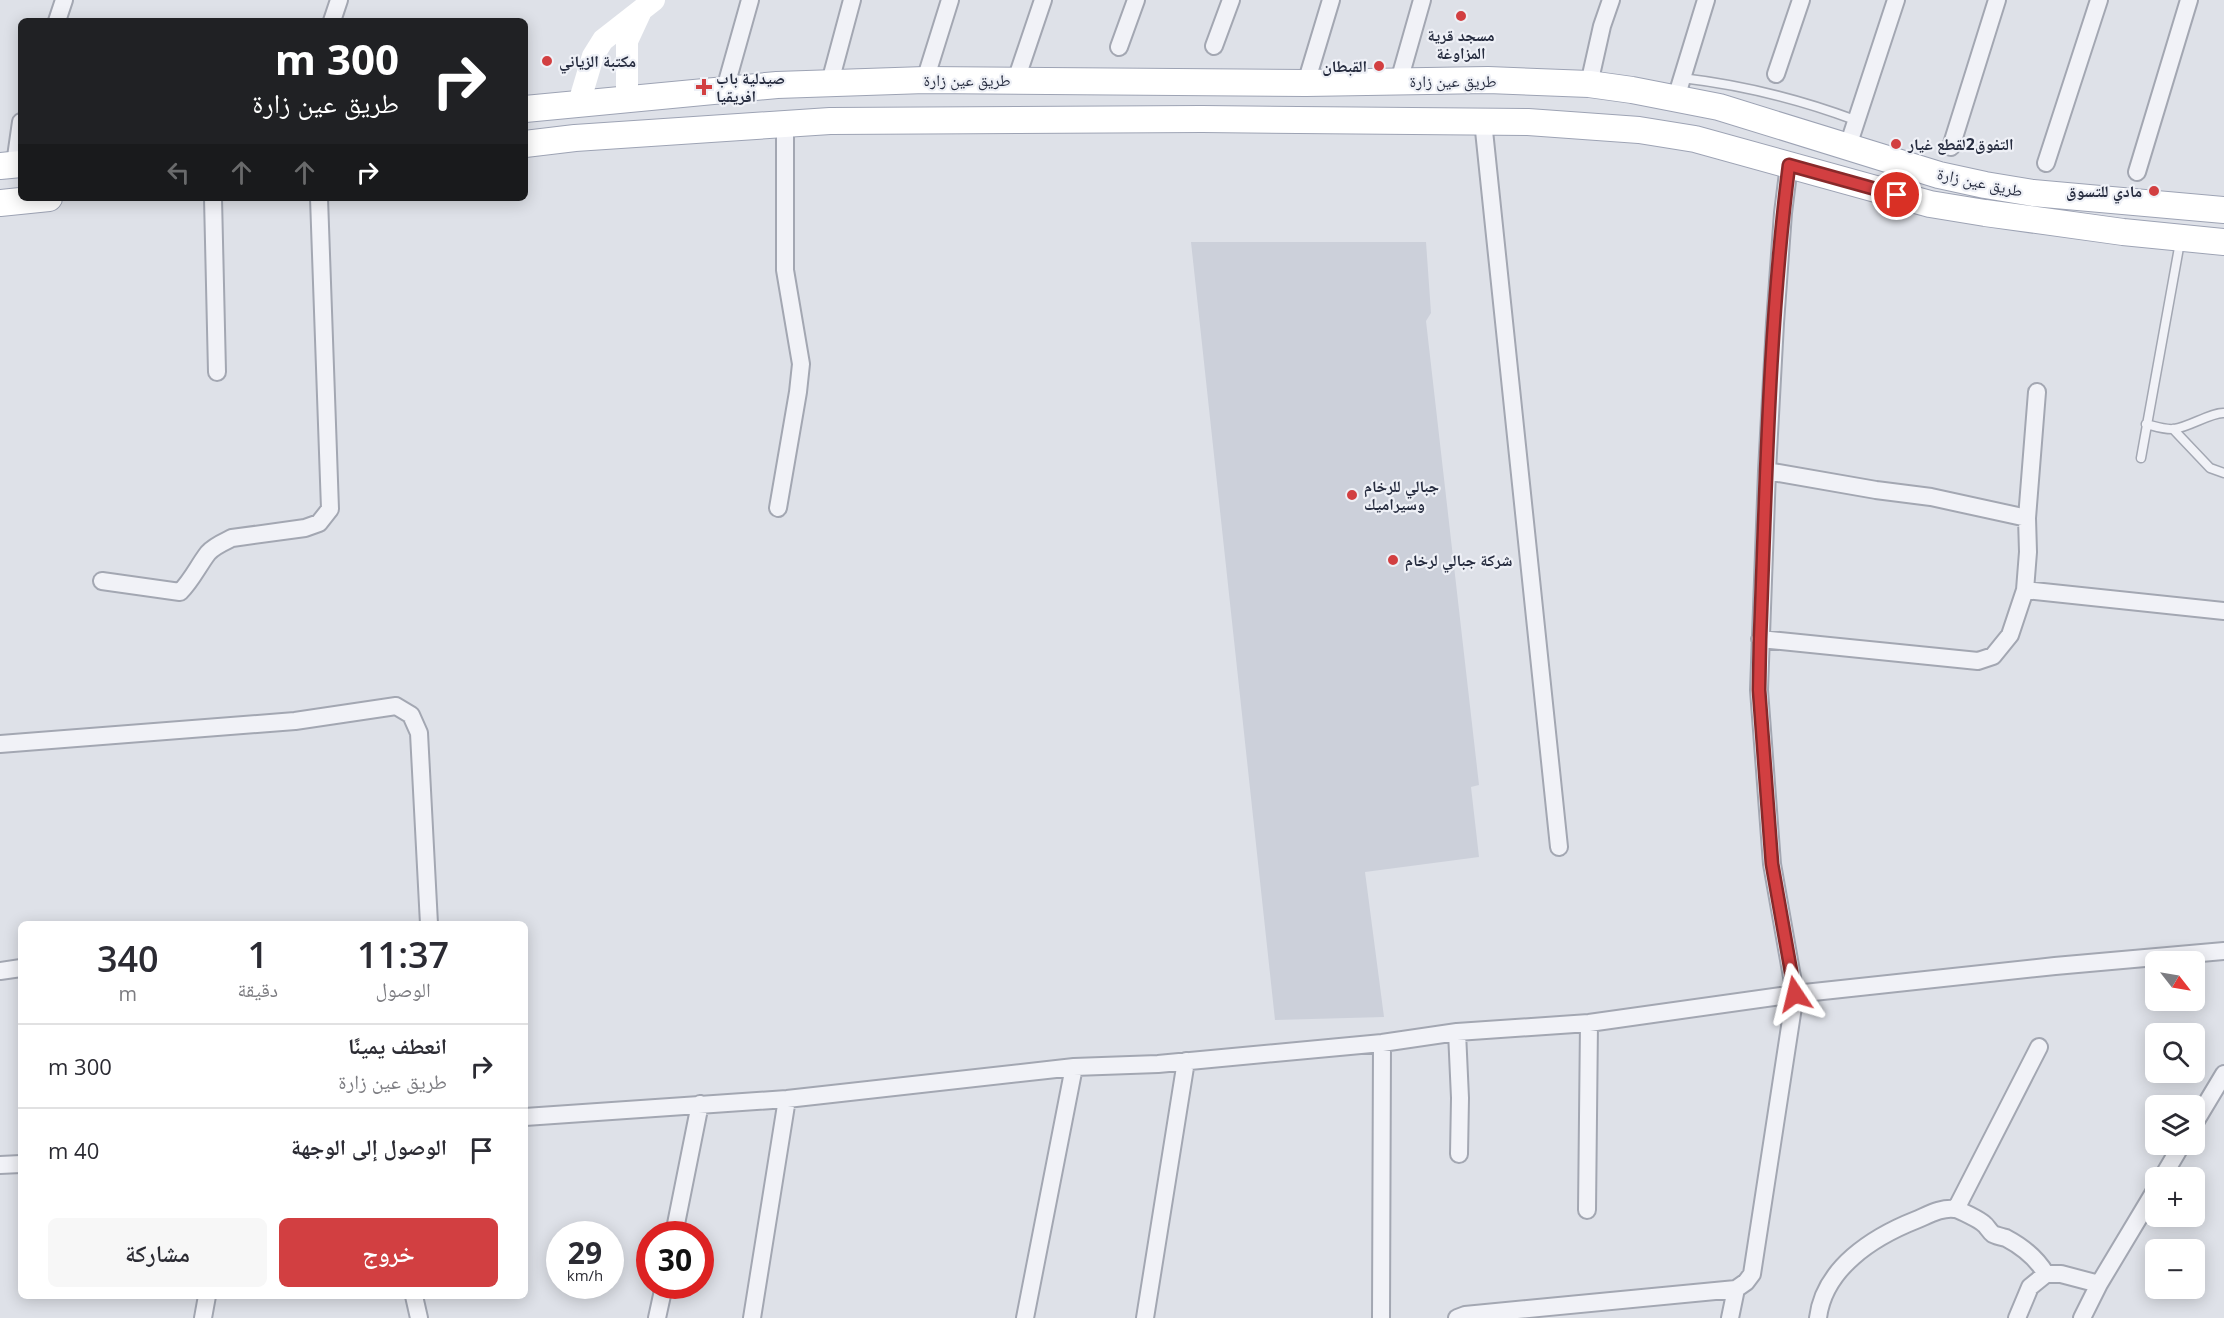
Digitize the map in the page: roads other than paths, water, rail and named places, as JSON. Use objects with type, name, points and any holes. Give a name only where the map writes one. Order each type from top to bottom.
[{"type":"main road","name":"طريق عين زارة","points":[[528,109],[725,89],[830,82],[925,80],[1306,83],[1488,80],[1679,88],[1719,107],[1938,174],[2014,190],[2224,210]]},
{"type":"main road","name":"طريق عين زارة","points":[[528,144],[575,138],[830,121],[1202,119],[1538,122],[1639,130],[1695,139],[1930,204],[2089,228],[2224,242]]},
{"type":"main road","points":[[0,203],[20,201]]},
{"type":"street","points":[[58,18],[64,0]]},
{"type":"street","points":[[333,18],[339,0]]},
{"type":"street","points":[[725,89],[750,0]]},
{"type":"street","points":[[830,82],[852,0]]},
{"type":"street","points":[[925,80],[950,0]]},
{"type":"street","points":[[1016,80],[1042,0]]},
{"type":"street","points":[[1119,47],[1136,0]]},
{"type":"street","points":[[1214,46],[1231,0]]},
{"type":"street","points":[[1306,83],[1331,0]]},
{"type":"street","points":[[1399,81],[1422,0]]},
{"type":"street","points":[[1590,84],[1602,26],[1611,0]]},
{"type":"street","points":[[1679,88],[1706,0]]},
{"type":"street","points":[[1776,74],[1801,0]]},
{"type":"street","points":[[1848,146],[1896,0]]},
{"type":"street","points":[[1951,147],[1997,0]]},
{"type":"street","points":[[2046,163],[2099,0]]},
{"type":"street","points":[[2137,172],[2189,0]]},
{"type":"street","points":[[627,98],[627,41],[648,4]]},
{"type":"street","points":[[579,103],[593,56],[603,40],[648,4]]},
{"type":"street","points":[[1483,121],[1559,847]]},
{"type":"street","points":[[778,508],[801,364],[785,270],[785,123]]},
{"type":"street","points":[[12,165],[18,136]]},
{"type":"street","points":[[1457,1318],[1476,1314],[1736,1289],[1752,1274],[1795,994],[1772,864],[1759,690],[1775,312],[1789,165]]},
{"type":"street","points":[[213,201],[217,372]]},
{"type":"street","points":[[102,581],[180,592],[189,583],[209,552],[222,543],[232,538],[305,528],[319,523],[330,509],[319,201]]},
{"type":"street","points":[[1760,639],[1978,661],[1994,656],[2010,635],[2025,590],[2028,552],[2027,518],[2037,392]]},
{"type":"street","points":[[1767,471],[1931,497],[2027,518]]},
{"type":"street","points":[[2025,590],[2224,611]]},
{"type":"street","points":[[0,744],[295,721],[396,706],[411,715],[419,733],[429,921]]},
{"type":"street","points":[[528,1117],[787,1099],[1074,1067],[1186,1061],[1382,1042],[1457,1032],[1589,1023],[1795,994],[2055,966],[2224,951]]},
{"type":"street","points":[[0,971],[18,968]]},
{"type":"street","points":[[1587,1210],[1589,1023]]},
{"type":"street","points":[[1457,1032],[1460,1098],[1459,1154]]},
{"type":"street","points":[[1381,1318],[1382,1042]]},
{"type":"street","points":[[1956,1209],[2039,1047]]},
{"type":"street","points":[[1145,1318],[1186,1061]]},
{"type":"street","points":[[1025,1318],[1074,1067]]},
{"type":"street","points":[[2205,1106],[2224,1074]]},
{"type":"street","points":[[752,1318],[787,1099]]},
{"type":"street","points":[[677,1221],[700,1104]]},
{"type":"street","points":[[0,1165],[18,1164]]},
{"type":"street","points":[[2082,1318],[2099,1284],[2145,1207]]},
{"type":"street","points":[[1818,1318],[1820,1305],[1832,1279],[1851,1258],[1906,1222],[1931,1213],[1956,1209],[1983,1223],[1993,1234],[2022,1247],[2038,1261],[2046,1274]]},
{"type":"street","points":[[2017,1318],[2030,1287],[2046,1274],[2061,1274],[2099,1284]]},
{"type":"street","points":[[1730,1318],[1736,1289]]},
{"type":"street","points":[[203,1318],[206,1299]]},
{"type":"street","points":[[415,1299],[419,1318]]},
{"type":"street","points":[[657,1318],[661,1299]]},
{"type":"lane","points":[[1679,88],[1752,89],[1822,108],[1855,120]]},
{"type":"lane","points":[[2140,458],[2180,238]]},
{"type":"lane","points":[[2146,424],[2173,429],[2224,413]]},
{"type":"lane","points":[[2173,429],[2210,468],[2224,473]]},
{"type":"place","name":"مسجد قرية المزاوغة","points":[[1461,16]]},
{"type":"place","name":"مكتبة الزياني","points":[[547,61]]},
{"type":"place","name":"القبطان","points":[[1379,66]]},
{"type":"place","name":"صيدلية باب افريقيا","points":[[704,87]]},
{"type":"place","name":"التفوق2لقطع غيار","points":[[1896,144]]},
{"type":"place","name":"مادي للتسوق","points":[[2154,191]]},
{"type":"place","name":"جبالي للرخام وسيراميك","points":[[1352,495]]},
{"type":"place","name":"شركة جبالي لرخام","points":[[1393,560]]}]
